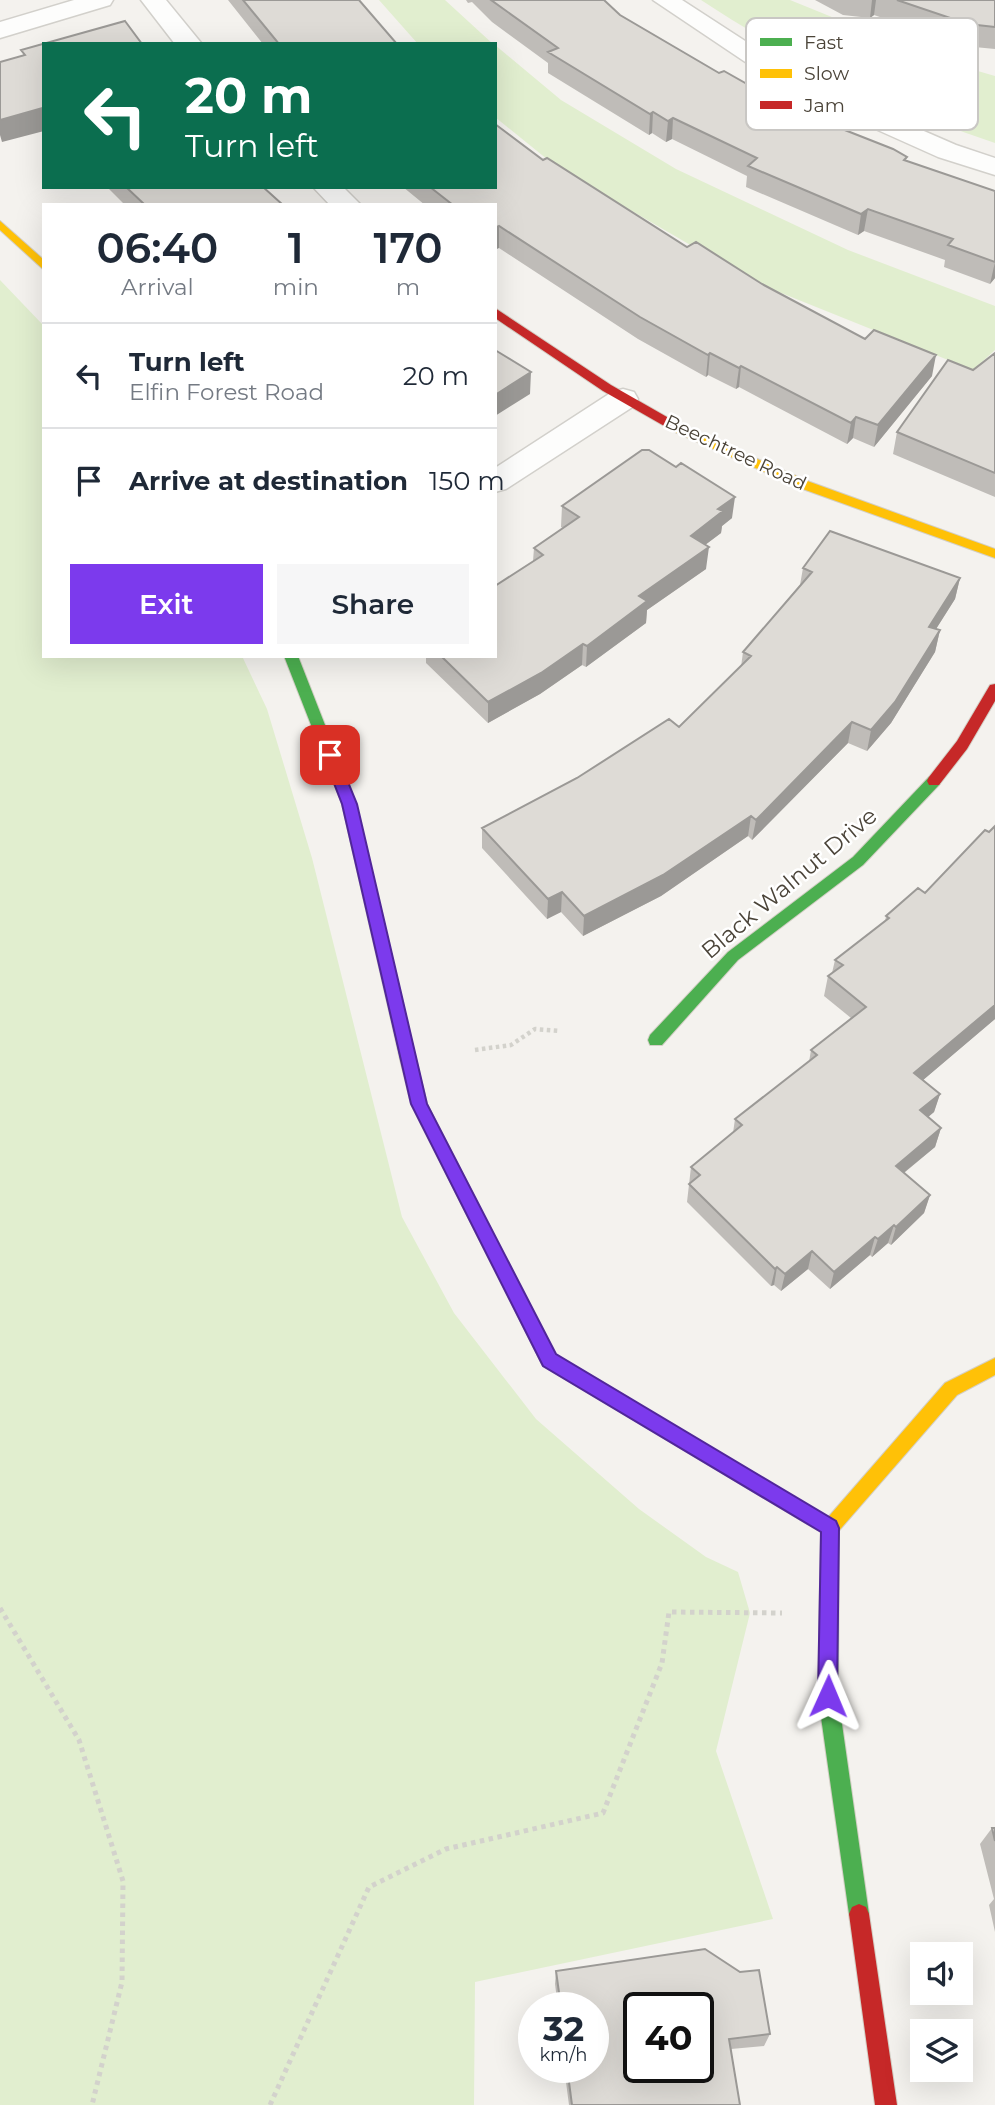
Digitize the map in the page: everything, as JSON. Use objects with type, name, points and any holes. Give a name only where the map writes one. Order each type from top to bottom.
[{"type":"street","points":[[0,30],[101,0]]},
{"type":"street","points":[[153,0],[187,42]]},
{"type":"street","points":[[664,0],[746,53]]},
{"type":"street","points":[[899,130],[947,151],[995,167]]},
{"type":"street","points":[[328,189],[344,203]]},
{"type":"street","points":[[0,224],[42,265]]},
{"type":"street","name":"Beechtree Road","points":[[497,313],[623,399],[716,445],[826,494],[995,554]]},
{"type":"street","points":[[497,481],[623,399]]},
{"type":"street","points":[[292,658],[349,804],[419,1104],[550,1360],[830,1528]]},
{"type":"street","name":"Black Walnut Drive","points":[[656,1040],[733,956],[858,861],[924,794],[962,745],[995,689]]},
{"type":"street","points":[[886,2105],[828,1696],[830,1528],[951,1389],[995,1367]]},
{"type":"path","points":[[474,1050],[511,1045],[535,1029],[560,1031]]},
{"type":"path","points":[[0,1608],[79,1740],[123,1881],[122,1982],[92,2105]]},
{"type":"path","points":[[270,2105],[369,1887],[446,1849],[603,1813],[662,1664],[669,1612],[828,1614]]},
{"type":"green space","points":[[379,0],[445,0],[491,42],[416,42]]},
{"type":"green space","points":[[701,0],[790,0],[834,18],[746,18],[746,28]]},
{"type":"green space","points":[[497,47],[561,100],[676,169],[848,250],[995,306],[995,350],[973,370],[754,282],[558,168],[497,119]]},
{"type":"green space","points":[[978,71],[995,76],[995,143],[959,130],[978,130]]},
{"type":"green space","points":[[0,280],[42,324],[42,658],[243,658],[267,709],[312,858],[402,1217],[454,1313],[536,1419],[639,1509],[706,1557],[738,1572],[750,1613],[716,1751],[773,1919],[475,1982],[474,2105],[0,2105]]},
{"type":"building","points":[[243,0],[359,0],[395,42],[277,42]]},
{"type":"building","points":[[491,0],[604,0],[620,15],[719,73],[724,71],[746,83],[746,130],[845,130],[893,149],[907,157],[904,160],[995,191],[995,262],[948,245],[953,239],[868,209],[861,214],[748,166],[757,158],[673,118],[668,121],[653,112],[650,114],[548,52],[558,48]]},
{"type":"building","points":[[897,0],[995,0],[995,27],[978,25],[978,18],[950,18]]},
{"type":"building","points":[[125,21],[141,42],[50,42]]},
{"type":"building","points":[[42,44],[42,108],[0,120],[0,62],[25,55],[21,50]]},
{"type":"building","points":[[497,126],[543,160],[547,158],[687,247],[696,242],[762,284],[865,339],[874,330],[936,355],[878,425],[856,417],[851,423],[741,366],[739,368],[710,353],[708,355],[640,317],[497,227],[497,203],[450,203],[433,189],[497,189]]},
{"type":"building","points":[[128,189],[265,189],[281,203],[143,203]]},
{"type":"building","points":[[497,351],[531,372],[497,394]]},
{"type":"building","points":[[995,353],[995,473],[897,432],[948,360],[973,370]]},
{"type":"building","points":[[642,450],[649,450],[676,467],[681,463],[735,497],[718,509],[723,511],[691,536],[709,547],[639,596],[647,601],[587,646],[583,644],[541,673],[488,702],[443,658],[497,658],[497,585],[543,555],[534,548],[579,517],[562,506]]},
{"type":"building","points":[[830,531],[960,578],[929,627],[940,630],[895,702],[871,730],[852,722],[756,820],[751,816],[663,875],[584,916],[562,892],[548,899],[482,828],[577,778],[669,719],[679,727],[751,656],[743,652],[812,572],[803,568]]},
{"type":"building","points":[[995,826],[995,1005],[914,1073],[940,1094],[920,1110],[941,1128],[896,1166],[930,1195],[896,1227],[894,1225],[878,1239],[875,1237],[834,1272],[812,1251],[785,1274],[777,1267],[775,1269],[689,1184],[700,1175],[691,1167],[742,1125],[735,1119],[817,1055],[811,1050],[866,1007],[828,976],[843,965],[835,960],[889,918],[886,916],[918,888],[925,893],[985,830],[989,832]]},
{"type":"building","points":[[705,1949],[740,1972],[759,1970],[770,2034],[729,2039],[740,2105],[572,2105],[569,2083],[609,2083],[609,1992],[559,1992],[556,1971]]},
{"type":"traffic: fast","points":[[292,658],[349,804],[408,1059]]},
{"type":"traffic: fast","points":[[656,1040],[733,956],[858,861],[934,781]]},
{"type":"traffic: fast","points":[[830,1528],[828,1696],[859,1914]]},
{"type":"traffic: slow","points":[[0,224],[42,265]]},
{"type":"traffic: slow","points":[[677,428],[805,485],[995,554]]},
{"type":"traffic: slow","points":[[408,1059],[419,1104],[549,1360],[623,1404]]},
{"type":"traffic: slow","points":[[830,1528],[951,1389],[995,1366]]},
{"type":"traffic: jam","points":[[497,313],[607,388],[677,428]]},
{"type":"traffic: jam","points":[[934,781],[962,745],[995,689]]},
{"type":"traffic: jam","points":[[623,1404],[830,1528]]},
{"type":"traffic: jam","points":[[859,1914],[886,2105]]},
{"type":"route","points":[[330,755],[349,804],[419,1104],[550,1360],[830,1528],[828,1696]]}]
